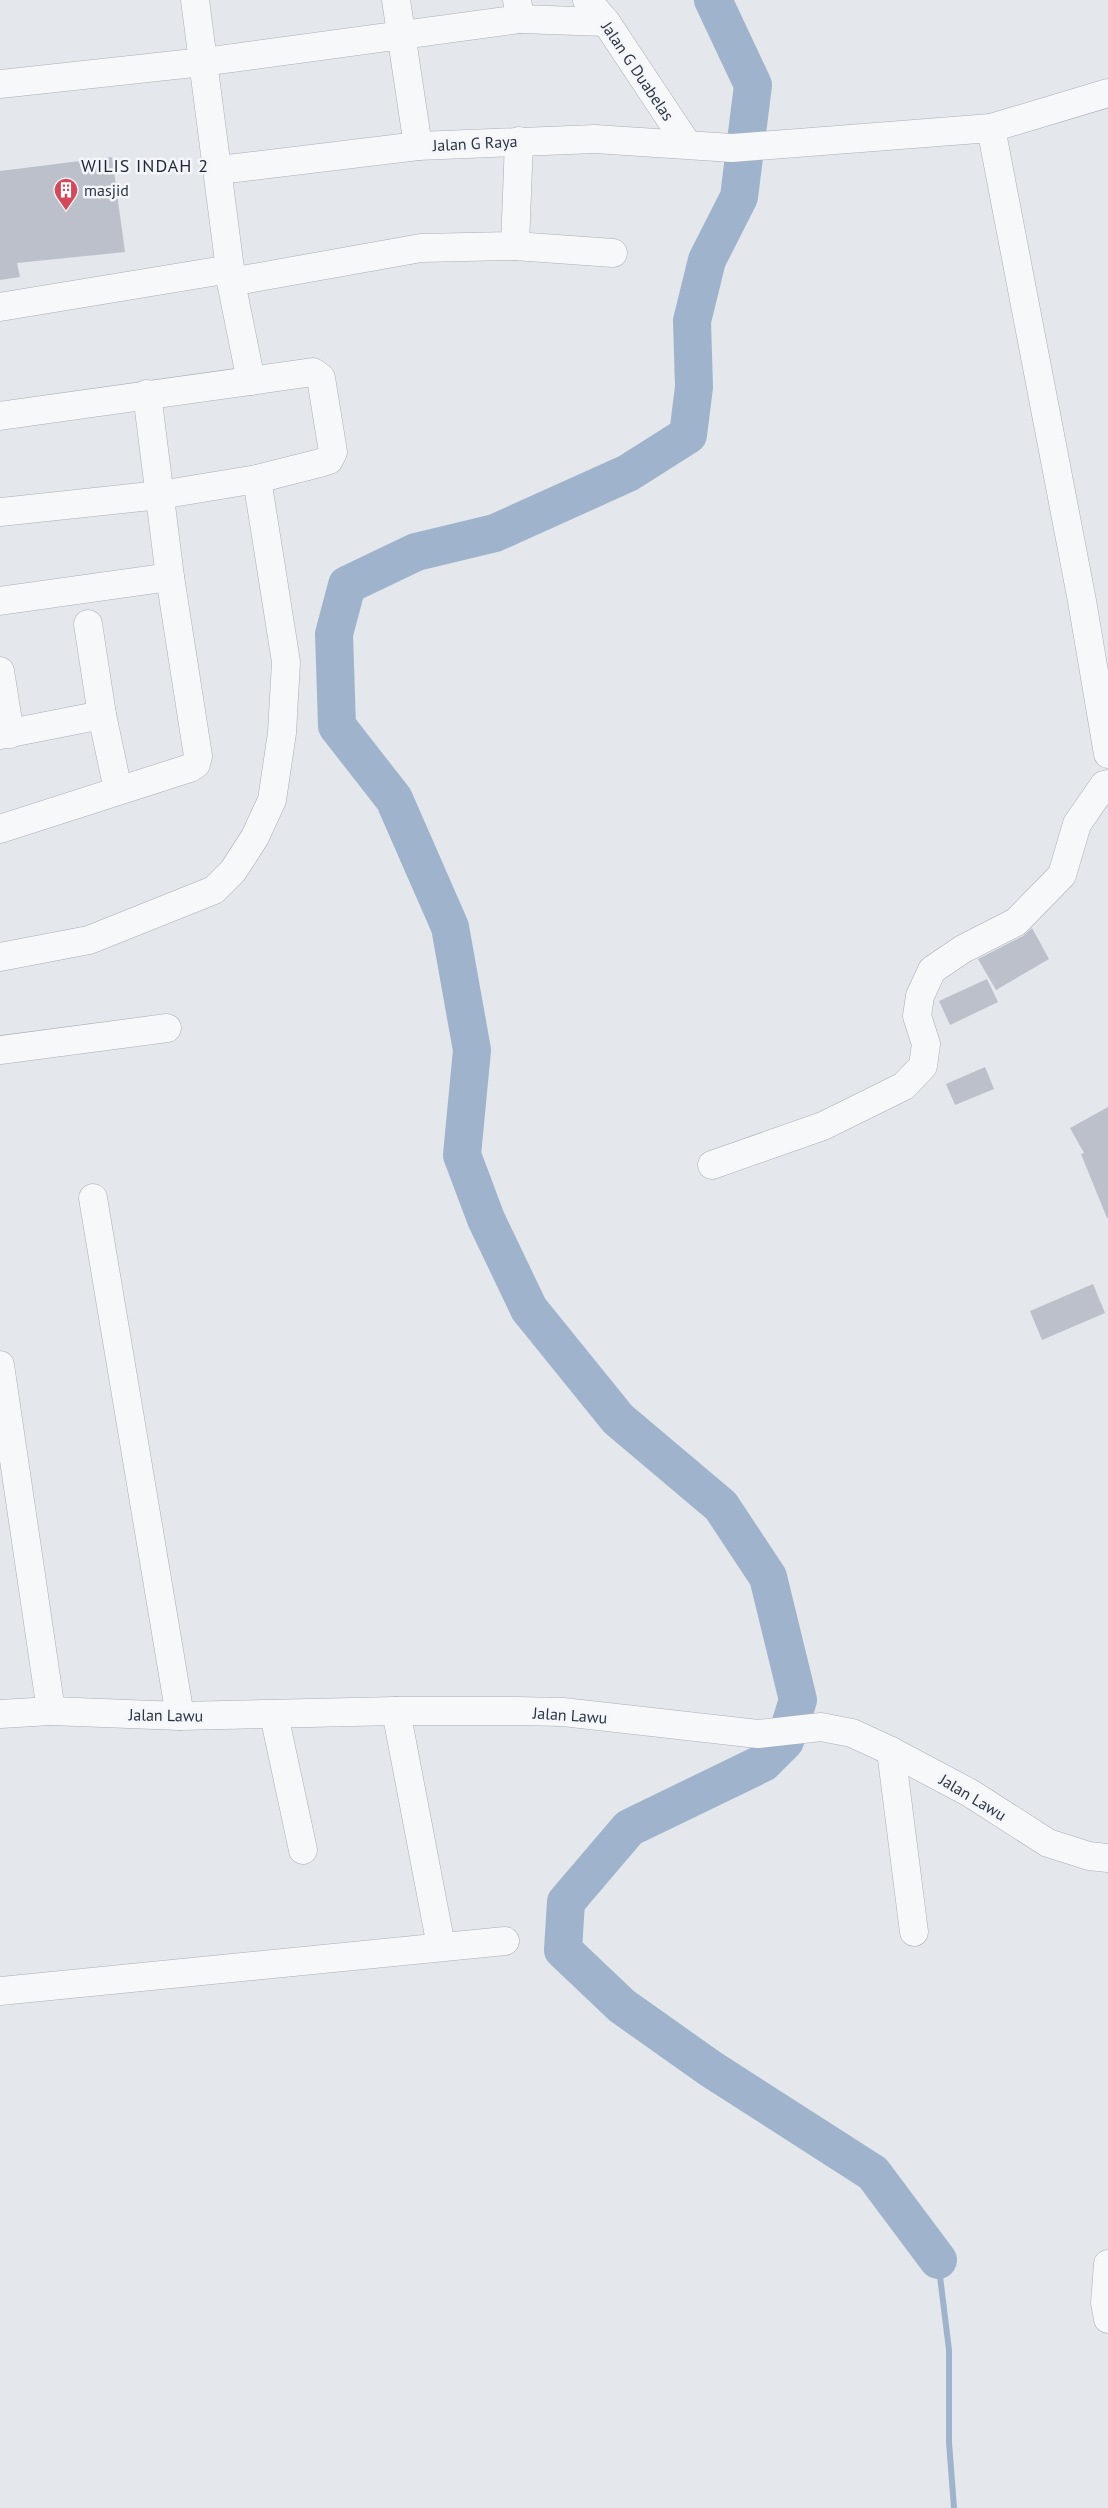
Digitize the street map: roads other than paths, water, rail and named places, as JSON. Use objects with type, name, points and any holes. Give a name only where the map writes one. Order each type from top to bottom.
[{"type":"street","points":[[195,0],[219,170],[231,276],[251,380]]},
{"type":"street","points":[[396,0],[418,146]]},
{"type":"street","name":"Jalan G Duabelas","points":[[587,0],[606,22],[687,144]]},
{"type":"street","points":[[0,84],[203,62],[402,36],[519,9],[606,22]]},
{"type":"street","name":"Jalan G Raya","points":[[219,170],[418,146],[595,139],[732,148],[990,128],[1108,93]]},
{"type":"street","points":[[990,128],[1082,601],[1108,754]]},
{"type":"street","points":[[515,246],[519,141]]},
{"type":"street","points":[[0,307],[421,248],[515,246],[613,253]]},
{"type":"street","points":[[0,416],[312,372],[321,378],[333,452],[330,460],[257,479],[160,495],[0,512]]},
{"type":"street","points":[[0,829],[190,768],[196,764],[198,756],[170,577],[147,394]]},
{"type":"street","points":[[0,957],[89,940],[214,890],[233,871],[255,837],[272,800],[282,733],[286,662],[257,479]]},
{"type":"street","points":[[0,601],[170,577]]},
{"type":"street","points":[[88,624],[102,715],[118,790]]},
{"type":"street","points":[[0,671],[5,734],[102,715]]},
{"type":"street","points":[[712,1165],[823,1126],[904,1086],[923,1066],[926,1044],[917,1016],[920,996],[932,970],[963,949],[1016,922],[1062,875],[1077,824],[1104,785],[1108,784]]},
{"type":"street","points":[[0,1050],[167,1028]]},
{"type":"street","points":[[93,1198],[180,1716]]},
{"type":"street","points":[[0,1366],[51,1711]]},
{"type":"street","points":[[396,1710],[441,1946]]},
{"type":"street","name":"Jalan Lawu","points":[[0,1714],[51,1711],[180,1716],[274,1715],[396,1710],[563,1712],[758,1734],[821,1727],[852,1733],[891,1751],[970,1793],[1048,1843],[1089,1856],[1108,1858]]},
{"type":"street","points":[[274,1715],[303,1850]]},
{"type":"street","points":[[891,1751],[892,1779],[914,1932]]},
{"type":"street","points":[[0,1991],[505,1941]]},
{"type":"street","points":[[1108,2264],[1104,2303],[1108,2319]]},
{"type":"waterway","points":[[713,0],[753,85],[739,197],[707,260],[692,321],[694,387],[688,435],[628,473],[495,533],[416,552],[347,585],[334,634],[337,726],[394,799],[450,927],[472,1050],[462,1155],[486,1219],[529,1309],[618,1419],[721,1506],[768,1577],[798,1700],[785,1741],[763,1763],[629,1828],[566,1902],[563,1950],[622,2006],[711,2069],[873,2173],[938,2260]]},
{"type":"waterway","points":[[938,2260],[949,2350],[949,2442],[954,2508]]},
{"type":"place","name":"masjid","points":[[66,211]]},
{"type":"district","name":"WILIS INDAH 2","points":[[145,165]]}]
